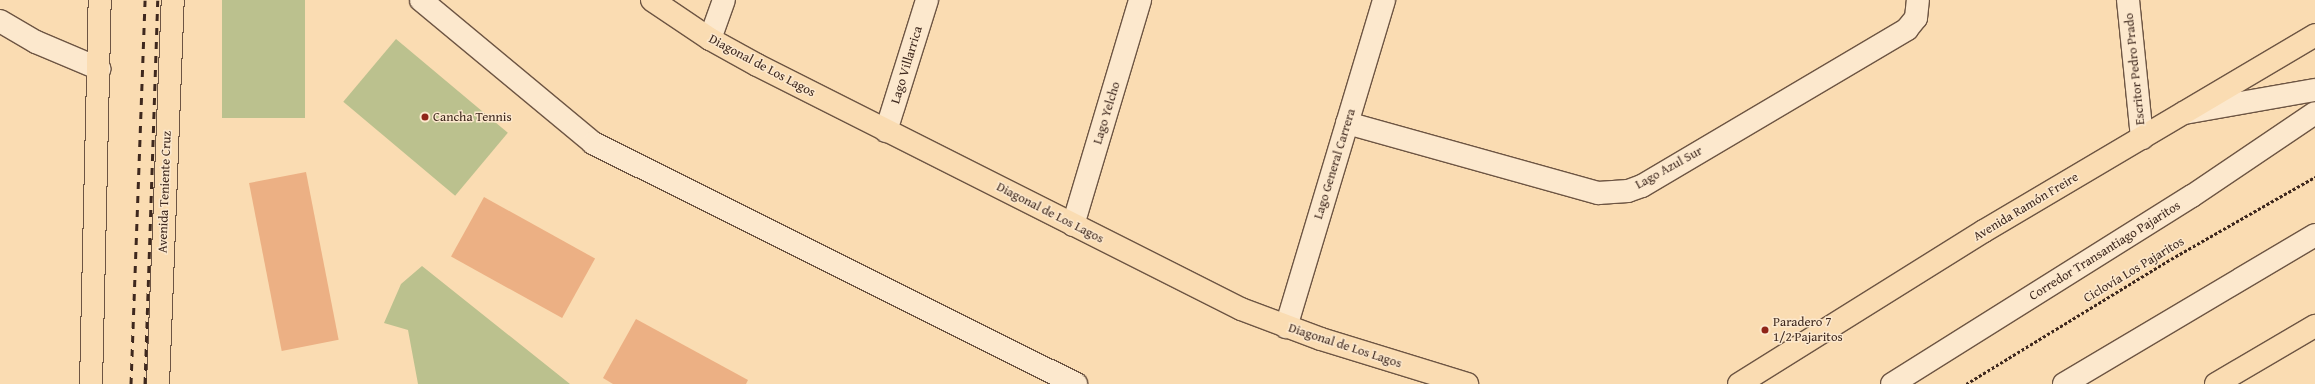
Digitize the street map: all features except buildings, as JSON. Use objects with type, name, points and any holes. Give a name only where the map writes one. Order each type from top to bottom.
[{"type":"main road","points":[[91,384],[100,69],[100,0]]},
{"type":"main road","name":"Avenida Teniente Cruz","points":[[158,384],[173,0]]},
{"type":"main road","name":"Diagonal de Los Lagos","points":[[652,0],[710,39],[886,131],[1197,288],[1286,327],[1467,384]]},
{"type":"main road","name":"Avenida Ramón Freire","points":[[1739,384],[1870,301],[2142,138],[2178,114],[2315,35]]},
{"type":"main road","points":[[2216,384],[2315,326]]},
{"type":"street","points":[[421,0],[593,143],[1076,384]]},
{"type":"street","points":[[710,39],[724,0]]},
{"type":"street","name":"Lago Villarrica","points":[[886,131],[927,0]]},
{"type":"street","name":"Lago Yelcho","points":[[1073,225],[1140,0]]},
{"type":"street","name":"Lago General Carrera","points":[[1286,327],[1384,0]]},
{"type":"street","name":"Escritor Pedro Prado","points":[[2128,0],[2142,138]]},
{"type":"street","name":"Lago Azul Sur","points":[[1347,123],[1598,193],[1628,190],[1642,186],[1900,33],[1917,9]]},
{"type":"street","points":[[0,21],[36,42],[100,69]]},
{"type":"street","points":[[2178,114],[2315,90]]},
{"type":"street","name":"Corredor Transantiago Pajaritos","points":[[1892,384],[2192,196],[2315,112]]},
{"type":"street","points":[[2064,384],[2315,235]]},
{"type":"path","name":"Ciclovía Los Pajaritos","points":[[1966,384],[2178,255],[2315,177]]},
{"type":"green space","points":[[222,0],[305,0],[305,118],[222,118]]},
{"type":"green space","name":"Cancha Tennis","points":[[396,39],[508,133],[455,196],[343,102]]},
{"type":"green space","points":[[422,266],[570,384],[418,384],[408,330],[384,323],[401,284]]},
{"type":"railway","points":[[131,384],[145,0]]},
{"type":"railway","points":[[145,384],[158,0]]},
{"type":"place","name":"Cancha Tennis","points":[[425,117]]},
{"type":"place","name":"Paradero 7 1/2 Pajaritos","points":[[1765,330]]}]
